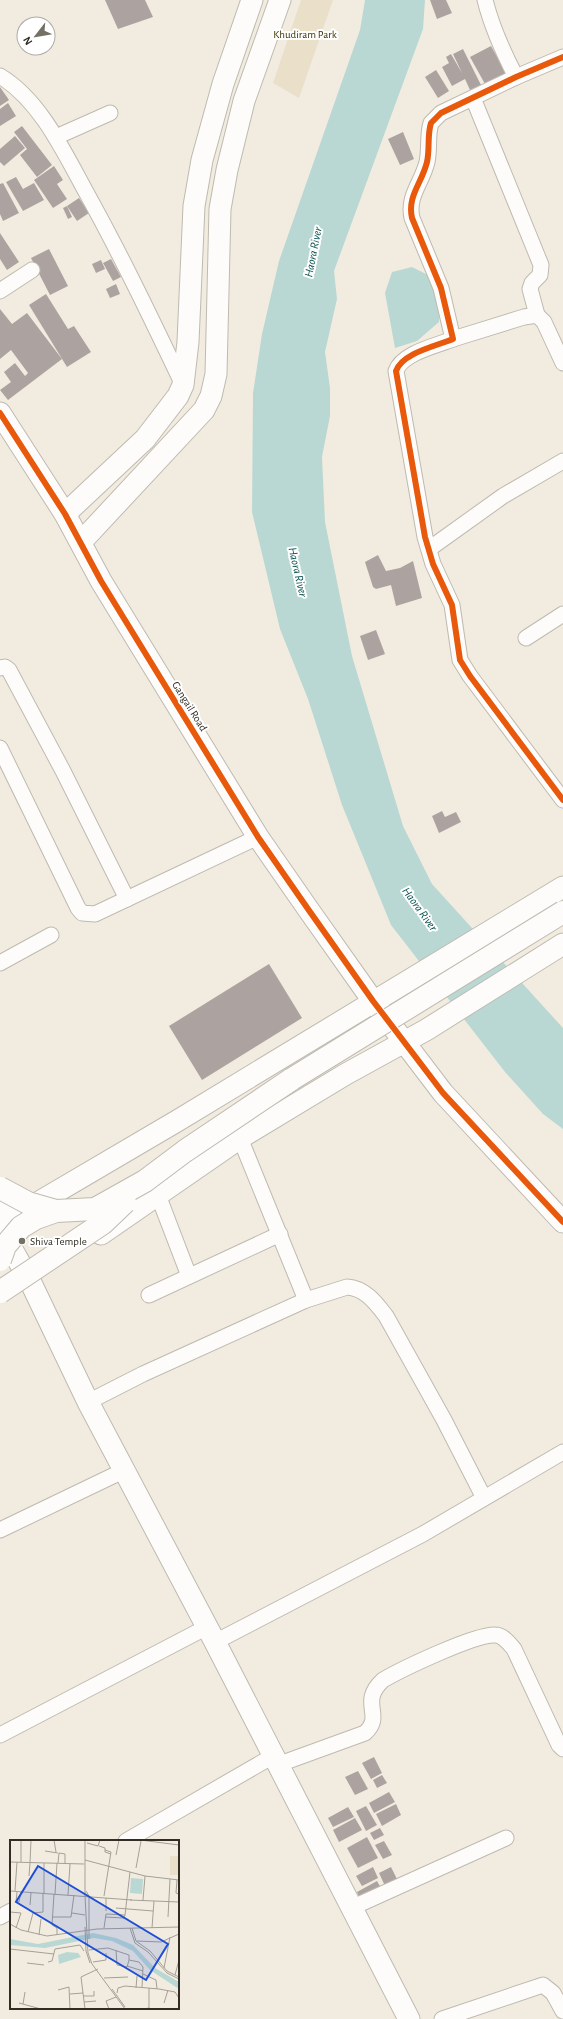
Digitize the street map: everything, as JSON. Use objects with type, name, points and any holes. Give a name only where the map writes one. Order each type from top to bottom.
[{"type":"main road","points":[[0,1292],[103,1223],[151,1188],[191,1147],[286,1083],[563,912]]},
{"type":"main road","points":[[0,1188],[28,1203],[56,1211]]},
{"type":"main road","points":[[0,1260],[5,1246],[21,1227],[36,1218],[56,1211],[95,1209],[151,1188]]},
{"type":"street","points":[[65,514],[122,463],[145,439],[178,396],[183,385],[188,342],[194,206],[202,160],[223,84],[252,0]]},
{"type":"street","points":[[81,542],[204,410],[211,396],[216,367],[220,209],[225,178],[244,101],[280,0]]},
{"type":"street","points":[[486,0],[490,20],[500,47],[516,77]]},
{"type":"street","points":[[453,340],[441,288],[412,218],[410,208],[412,195],[427,162],[431,122],[441,113],[516,77],[563,57]]},
{"type":"street","points":[[0,76],[25,95],[56,137],[123,259],[183,385]]},
{"type":"street","points":[[473,98],[542,268],[540,275],[532,283],[530,289],[537,315],[544,322],[563,363]]},
{"type":"street","points":[[56,137],[110,113]]},
{"type":"street","points":[[0,291],[32,270]]},
{"type":"street","points":[[537,315],[524,317],[453,340],[410,356],[398,365],[396,371],[417,498],[429,549],[439,579],[452,605],[460,660],[470,676],[563,800]]},
{"type":"street","name":"Gangail Road","points":[[0,413],[65,514],[101,581],[258,837],[373,1001],[443,1093],[563,1222]]},
{"type":"street","points":[[429,549],[503,496],[563,461]]},
{"type":"street","points":[[526,638],[563,614]]},
{"type":"street","points":[[0,668],[5,667],[8,670],[63,771],[127,899]]},
{"type":"street","points":[[0,748],[78,908],[82,913],[95,914],[258,837]]},
{"type":"street","points":[[0,1225],[178,1121],[373,1001],[394,990],[563,887]]},
{"type":"street","points":[[0,962],[51,935]]},
{"type":"street","points":[[0,1304],[31,1283],[151,1188],[240,1138],[346,1074],[426,1030],[563,944]]},
{"type":"street","points":[[240,1138],[306,1300]]},
{"type":"street","points":[[151,1188],[189,1276]]},
{"type":"street","points":[[0,1199],[0,1213]]},
{"type":"street","points":[[0,1228],[31,1283],[88,1402],[211,1634],[409,2019]]},
{"type":"street","points":[[149,1295],[280,1234]]},
{"type":"street","points":[[88,1402],[143,1374],[306,1300],[347,1287],[359,1290],[376,1302],[399,1338],[484,1498]]},
{"type":"street","points":[[0,1735],[211,1634],[343,1577],[423,1534],[563,1452]]},
{"type":"street","points":[[0,1530],[124,1470]]},
{"type":"street","points":[[128,1840],[275,1761],[365,1733],[371,1727],[373,1722],[371,1695],[375,1687],[382,1680],[469,1641],[495,1634],[507,1640],[514,1649],[559,1745],[563,1749]]},
{"type":"street","points":[[351,1908],[506,1838]]},
{"type":"street","points":[[0,1917],[10,1912]]},
{"type":"street","points":[[442,2019],[543,1985],[554,1993],[563,2011]]},
{"type":"green space","name":"Khudiram Park","points":[[301,0],[333,0],[299,98],[273,83]]},
{"type":"water","name":"Haora River","points":[[365,0],[425,0],[423,29],[334,271],[337,299],[325,352],[330,388],[330,416],[322,457],[325,522],[352,656],[403,826],[432,884],[563,1028],[563,1129],[543,1114],[505,1072],[391,925],[342,805],[308,699],[280,629],[252,512],[253,393],[262,334],[279,261],[360,30]]},
{"type":"water","points":[[412,267],[428,275],[440,298],[439,322],[417,341],[395,348],[385,293],[392,272]]},
{"type":"building","points":[[105,0],[145,0],[153,17],[118,29]]},
{"type":"building","points":[[430,0],[446,0],[452,13],[437,19]]},
{"type":"building","points":[[491,46],[506,73],[485,84],[470,57]]},
{"type":"building","points":[[463,49],[481,85],[470,90],[465,79],[452,86],[442,67],[449,63],[446,57],[451,54],[462,73],[453,54]]},
{"type":"building","points":[[436,70],[449,91],[438,98],[425,77]]},
{"type":"building","points":[[0,87],[9,100],[0,106]]},
{"type":"building","points":[[8,103],[16,116],[0,126],[0,109]]},
{"type":"building","points":[[22,126],[52,165],[37,177],[20,155],[27,149],[14,132]]},
{"type":"building","points":[[403,132],[414,159],[400,165],[388,139]]},
{"type":"building","points":[[15,136],[25,148],[4,166],[0,162],[0,149]]},
{"type":"building","points":[[54,166],[63,180],[57,184],[67,199],[53,208],[34,180]]},
{"type":"building","points":[[16,177],[23,189],[34,183],[44,200],[23,211],[6,182]]},
{"type":"building","points":[[3,183],[19,213],[3,221],[0,214],[0,184]]},
{"type":"building","points":[[79,198],[89,213],[77,221],[67,206]]},
{"type":"building","points":[[67,206],[72,217],[68,219],[63,208]]},
{"type":"building","points":[[0,233],[19,262],[7,270],[0,259]]},
{"type":"building","points":[[49,249],[68,286],[50,295],[31,258]]},
{"type":"building","points":[[111,259],[121,277],[113,281],[103,263]]},
{"type":"building","points":[[101,260],[105,269],[96,273],[92,264]]},
{"type":"building","points":[[116,284],[120,294],[110,298],[106,289]]},
{"type":"building","points":[[46,294],[68,329],[74,326],[91,352],[67,367],[29,305]]},
{"type":"building","points":[[0,309],[12,324],[27,313],[62,359],[8,400],[0,390],[11,382],[4,372],[15,363],[25,376],[28,373],[11,350],[0,359]]},
{"type":"building","points":[[378,555],[386,571],[400,568],[413,561],[422,598],[396,606],[391,585],[376,589],[373,587],[365,562]]},
{"type":"building","points":[[376,630],[385,654],[368,660],[360,636]]},
{"type":"building","points":[[442,811],[445,817],[456,812],[461,822],[439,833],[432,816]]},
{"type":"building","points":[[269,964],[302,1018],[202,1080],[169,1026]]},
{"type":"building","points":[[374,1757],[382,1773],[371,1779],[362,1763]]},
{"type":"building","points":[[358,1771],[368,1789],[355,1795],[345,1777]]},
{"type":"building","points":[[382,1775],[387,1783],[377,1788],[373,1780]]},
{"type":"building","points":[[389,1792],[395,1802],[374,1813],[369,1803]]},
{"type":"building","points":[[396,1804],[401,1815],[382,1826],[376,1814]]},
{"type":"building","points":[[366,1806],[377,1825],[366,1831],[356,1811]]},
{"type":"building","points":[[348,1807],[354,1817],[333,1827],[328,1818]]},
{"type":"building","points":[[355,1818],[362,1830],[339,1842],[333,1830]]},
{"type":"building","points":[[380,1828],[384,1835],[374,1840],[370,1833]]},
{"type":"building","points":[[367,1837],[378,1858],[358,1868],[347,1848]]},
{"type":"building","points":[[384,1841],[392,1855],[383,1859],[375,1845]]},
{"type":"building","points":[[373,1867],[378,1878],[362,1886],[356,1876]]},
{"type":"building","points":[[391,1867],[397,1879],[385,1886],[379,1873]]},
{"type":"building","points":[[377,1881],[381,1888],[360,1899],[357,1892]]},
{"type":"cycle path","points":[[563,57],[516,77],[441,113],[431,123],[427,162],[413,196],[411,210],[412,218],[441,288],[453,339],[429,347],[412,355],[405,359],[396,371],[425,537],[433,564],[452,605],[460,660],[470,676],[563,800]]},
{"type":"cycle path","points":[[0,413],[65,514],[101,581],[258,837],[308,909],[373,1001],[443,1093],[563,1222]]},
{"type":"place","name":"Shiva Temple","points":[[22,1241]]}]
